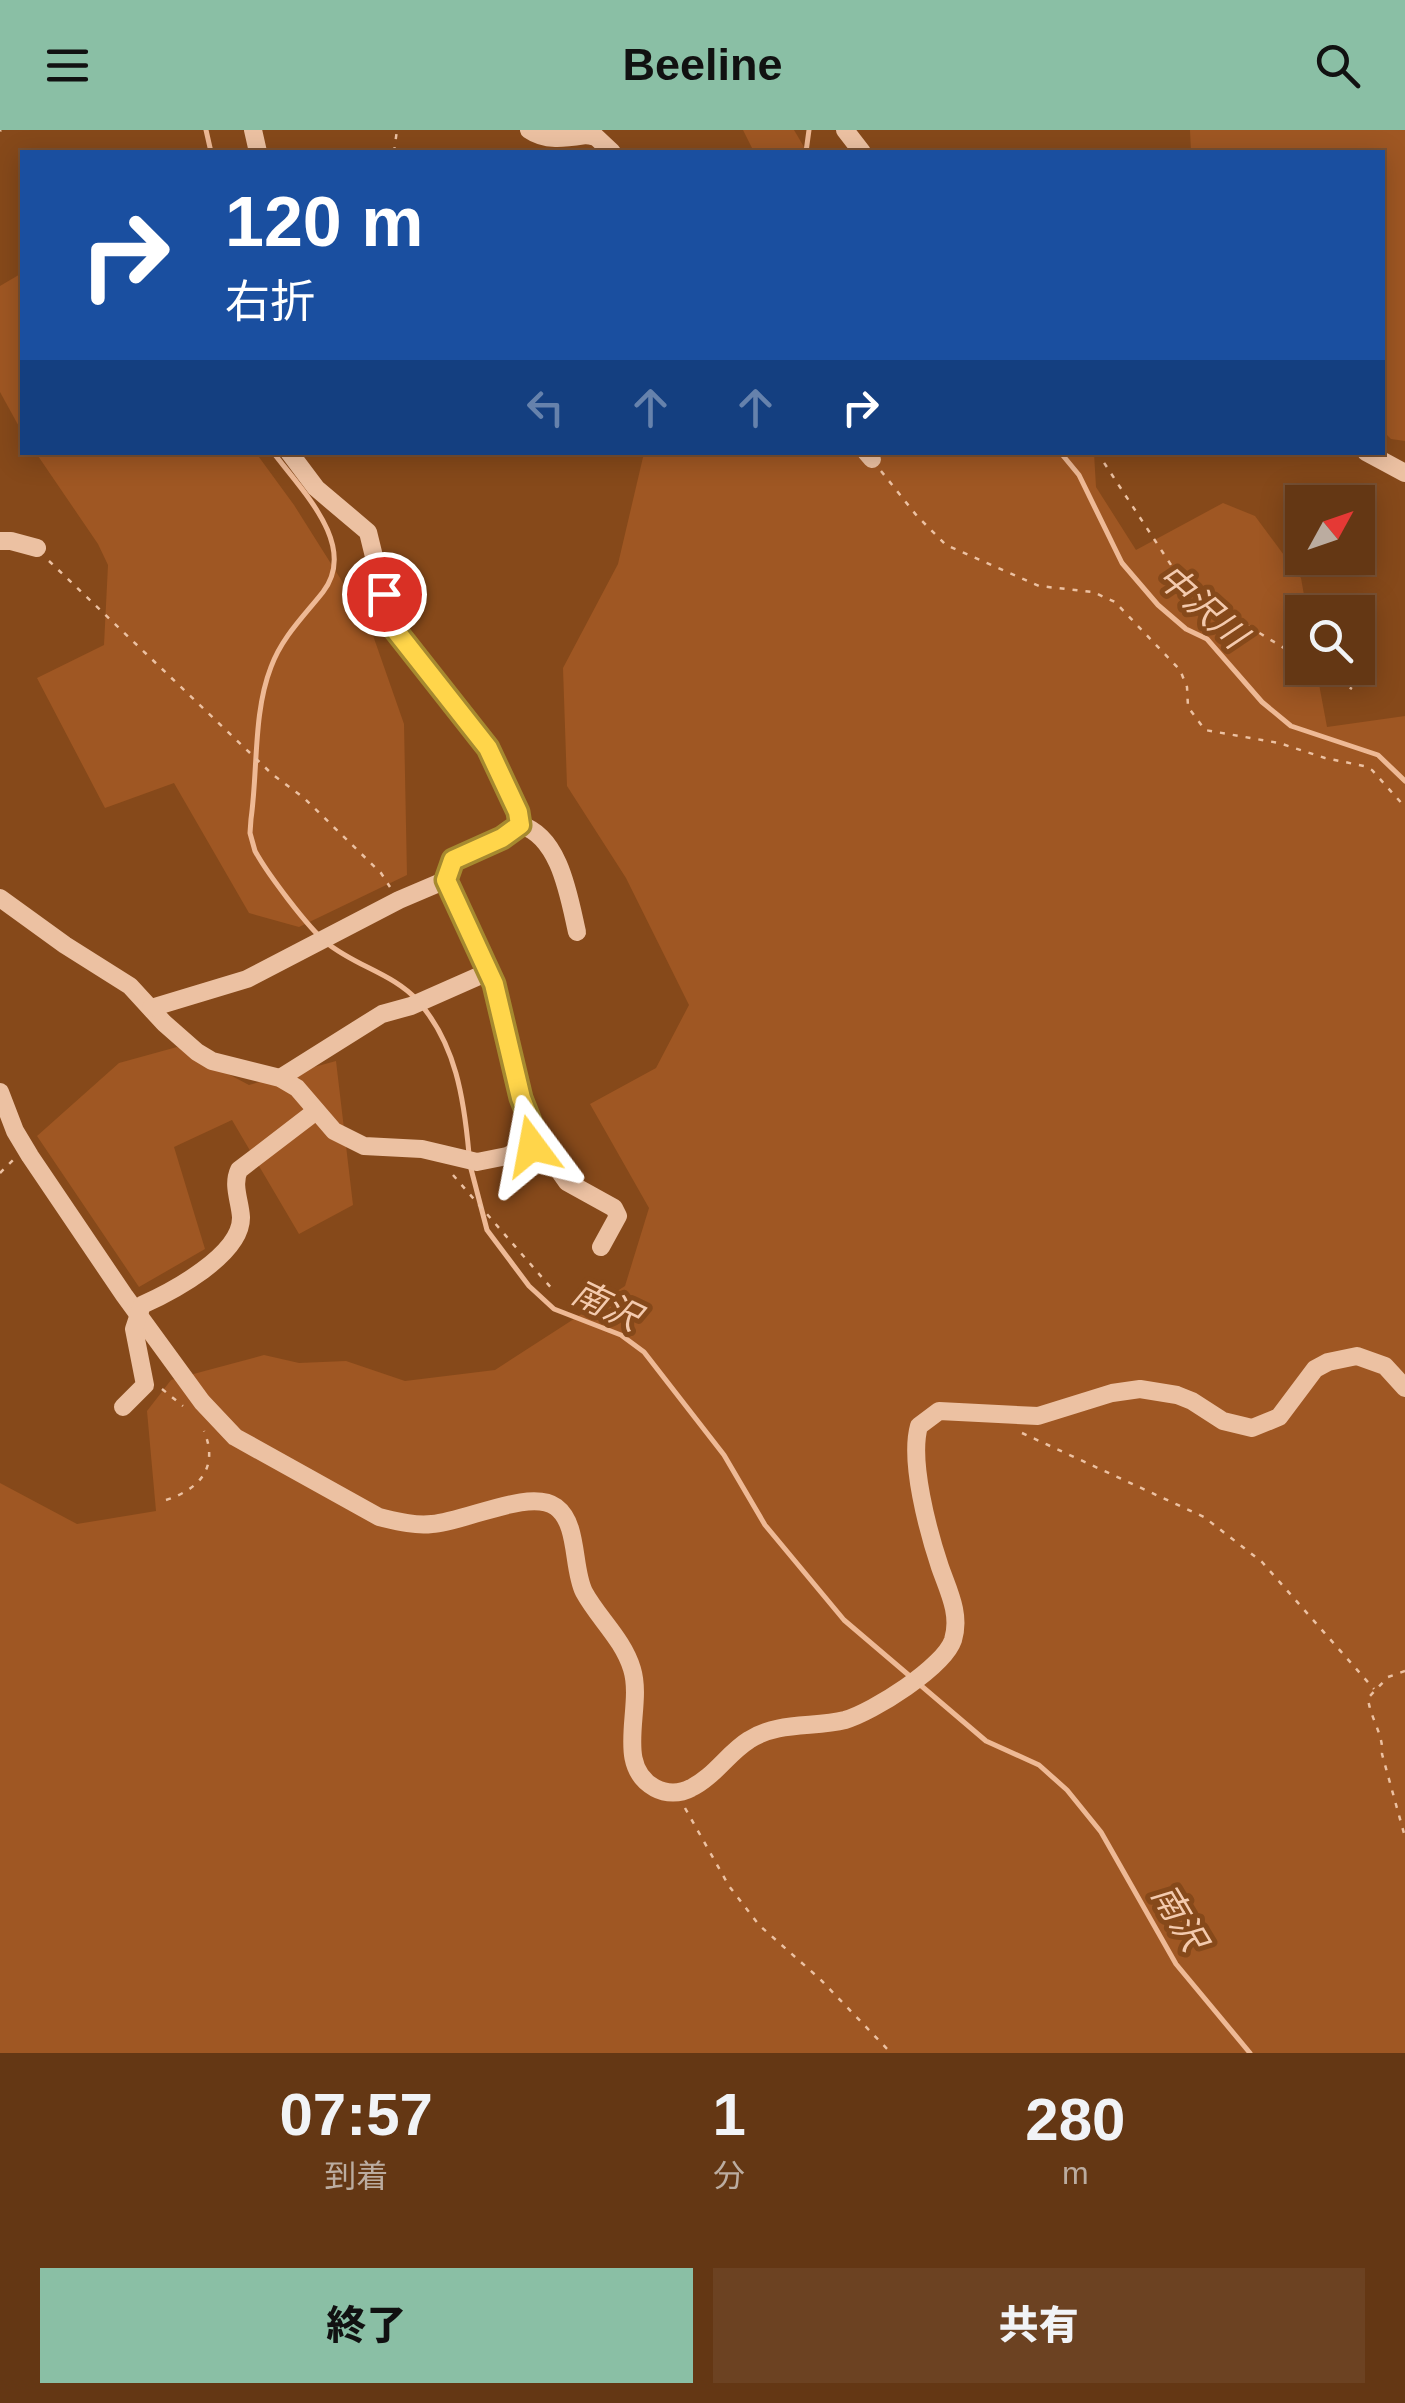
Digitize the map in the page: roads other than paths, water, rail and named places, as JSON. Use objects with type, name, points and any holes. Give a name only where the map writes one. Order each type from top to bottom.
[{"type":"street","points":[[529,130],[539,137],[586,133],[610,150]]},
{"type":"street","points":[[291,455],[316,488],[368,532],[392,626],[488,748],[518,812],[520,825]]},
{"type":"street","points":[[1371,455],[1405,474]]},
{"type":"street","points":[[0,541],[11,540],[37,548]]},
{"type":"street","points":[[520,825],[502,838],[453,860],[446,880],[494,984],[521,1098],[538,1141],[567,1182],[614,1208],[618,1216],[602,1247]]},
{"type":"street","points":[[520,825],[531,828],[549,846],[569,896],[577,932]]},
{"type":"street","points":[[151,1008],[247,980],[399,900],[446,880]]},
{"type":"street","points":[[0,898],[130,986],[197,1052],[212,1061],[280,1078],[297,1088],[334,1131],[364,1146],[422,1149],[486,1162],[538,1141]]},
{"type":"street","points":[[280,1078],[382,1014],[411,1006],[488,972]]},
{"type":"street","points":[[0,1092],[30,1156],[137,1314],[202,1402],[234,1437],[380,1517],[430,1525],[465,1520],[532,1499],[554,1506],[564,1515],[578,1579],[626,1653],[632,1670],[636,1692],[633,1764],[645,1782],[660,1791],[690,1789],[752,1737],[798,1724],[833,1722],[859,1714],[926,1671],[952,1644],[956,1616],[914,1460],[918,1426],[938,1411],[1038,1416],[1112,1393],[1158,1390],[1192,1401],[1223,1422],[1252,1428],[1279,1418],[1316,1370],[1328,1362],[1356,1356],[1385,1366],[1405,1388]]},
{"type":"street","points":[[123,1407],[145,1385],[134,1329],[142,1305],[194,1276],[231,1243],[241,1219],[235,1179],[239,1170],[316,1111]]},
{"type":"waterway","name":"南沢","points":[[206,130],[211,150]]},
{"type":"waterway","name":"中沢川","points":[[806,150],[809,130]]},
{"type":"waterway","name":"南沢","points":[[275,455],[322,518],[334,556],[332,574],[323,592],[281,646],[265,685],[250,833],[255,851],[269,873],[319,936],[398,984],[431,1018],[456,1073],[469,1154]]},
{"type":"waterway","name":"中沢川","points":[[1062,455],[1079,475],[1122,563],[1158,605],[1186,629],[1207,639],[1262,702],[1291,726],[1378,755],[1405,781]]},
{"type":"waterway","name":"南沢","points":[[470,1165],[487,1230],[529,1286],[554,1309],[621,1335],[644,1352],[724,1455],[765,1525],[844,1620],[986,1741],[1039,1765],[1067,1790],[1101,1832],[1176,1964],[1250,2053]]}]
